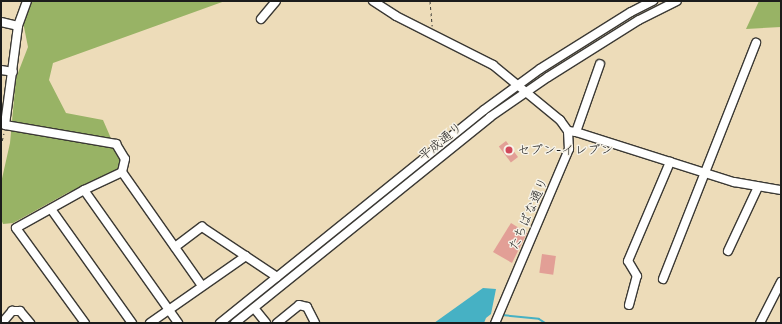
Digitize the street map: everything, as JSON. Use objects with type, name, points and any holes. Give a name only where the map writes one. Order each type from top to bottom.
[{"type":"street","points":[[27,1],[18,26],[5,125],[116,144],[125,159],[122,172],[202,286]]},
{"type":"street","points":[[262,19],[276,1]]},
{"type":"street","points":[[373,1],[396,16],[493,65],[519,85],[572,131],[705,173],[758,187],[781,190]]},
{"type":"street","points":[[631,12],[635,1]]},
{"type":"street","name":"平成通り","points":[[220,323],[484,110],[540,70],[631,12],[653,1]]},
{"type":"street","name":"平成通り","points":[[235,323],[490,117],[639,20],[677,1]]},
{"type":"street","points":[[1,22],[18,26]]},
{"type":"street","points":[[663,279],[756,43]]},
{"type":"street","points":[[572,131],[600,64]]},
{"type":"street","points":[[1,70],[13,72]]},
{"type":"street","name":"たちばな通り","points":[[495,323],[569,149],[572,131]]},
{"type":"street","points":[[630,305],[637,276],[628,261],[670,162]]},
{"type":"street","points":[[85,323],[16,228],[84,190],[122,172]]},
{"type":"street","points":[[728,251],[758,187]]},
{"type":"street","points":[[84,190],[178,323]]},
{"type":"street","points":[[51,208],[132,323]]},
{"type":"street","points":[[175,247],[202,227],[277,277]]},
{"type":"street","points":[[150,323],[246,256]]},
{"type":"street","points":[[760,323],[781,282]]},
{"type":"street","points":[[278,323],[299,305],[307,306],[315,323]]},
{"type":"street","points":[[254,308],[266,323]]},
{"type":"street","points":[[2,323],[12,311],[20,312],[30,323]]},
{"type":"path","points":[[430,1],[433,34]]},
{"type":"path","points":[[1,146],[5,125]]},
{"type":"green space","points":[[33,1],[225,1],[53,63],[49,80],[66,113],[103,120],[123,166],[98,183],[69,192],[13,223],[3,224],[1,219],[1,183],[10,143],[16,78],[28,47],[21,12]]},
{"type":"green space","points":[[759,1],[781,1],[781,27],[746,29]]},
{"type":"water","points":[[483,288],[496,289],[491,314],[486,318],[484,323],[434,323]]},
{"type":"building","points":[[506,141],[518,157],[511,162],[499,146]]},
{"type":"building","points":[[511,223],[527,233],[512,263],[493,252]]},
{"type":"building","points":[[542,254],[556,256],[553,275],[539,273]]},
{"type":"waterway","points":[[502,315],[539,319],[545,323]]},
{"type":"place","name":"セブン-イレブン","points":[[509,150]]}]
